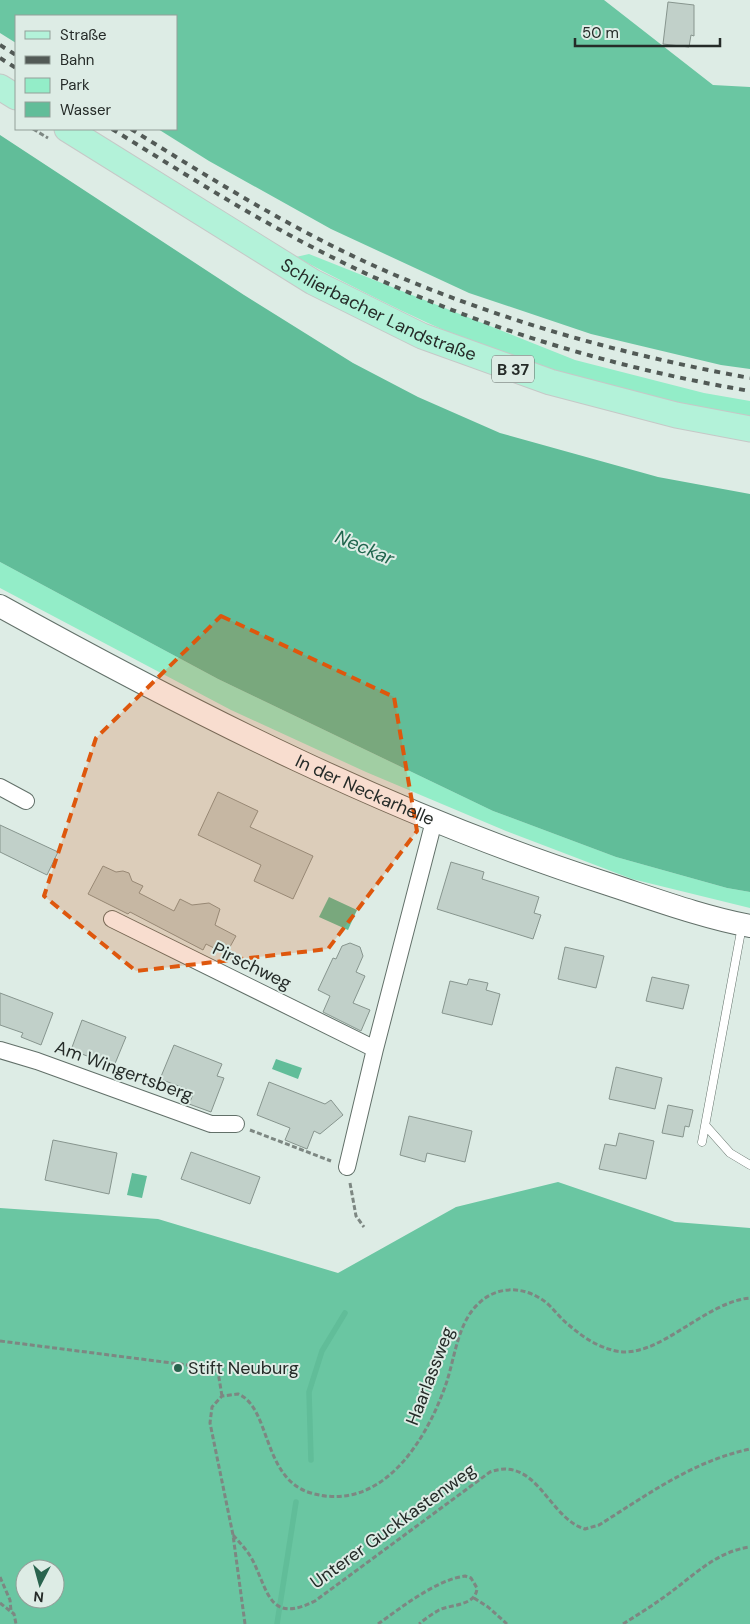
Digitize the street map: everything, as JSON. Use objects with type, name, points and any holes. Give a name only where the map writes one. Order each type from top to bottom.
[{"type":"main road","points":[[0,87],[15,96]]},
{"type":"main road","name":"Schlierbacher Landstraße","points":[[70,130],[313,282],[422,336],[550,382],[676,414],[750,429]]},
{"type":"main road","name":"In der Neckarhelle","points":[[0,606],[170,697],[304,764],[434,821],[556,868],[746,926]]},
{"type":"street","points":[[0,787],[26,801]]},
{"type":"street","points":[[339,1164],[374,1049],[434,821]]},
{"type":"street","name":"Pirschweg","points":[[112,919],[374,1049]]},
{"type":"street","name":"Am Wingertsberg","points":[[0,1050],[37,1061],[211,1124],[236,1124]]},
{"type":"lane","points":[[702,1142],[746,926]]},
{"type":"lane","points":[[706,1126],[730,1153],[750,1165]]},
{"type":"path","points":[[236,1124],[339,1164],[356,1216],[364,1227]]},
{"type":"path","name":"Haarlassweg","points":[[222,1396],[238,1394],[248,1400],[255,1411],[277,1463],[294,1485],[317,1494],[349,1495],[373,1486],[391,1475],[414,1450],[446,1382],[466,1321],[478,1304],[494,1293],[513,1289],[534,1294],[568,1325],[594,1344],[618,1351],[630,1352],[649,1347],[661,1341],[723,1304],[750,1298]]},
{"type":"path","points":[[0,1341],[211,1368],[218,1372],[222,1396],[212,1407],[210,1422],[233,1535],[245,1624]]},
{"type":"path","name":"Unterer Guckkastenweg","points":[[233,1535],[250,1555],[264,1590],[271,1601],[279,1608],[292,1609],[307,1605],[322,1596],[442,1506],[490,1472],[498,1469],[514,1470],[525,1475],[569,1520],[585,1529],[599,1525],[672,1478],[707,1463],[750,1450]]},
{"type":"path","points":[[623,1624],[650,1608],[711,1562],[730,1552],[750,1547]]},
{"type":"path","points":[[378,1624],[408,1603],[448,1580],[465,1576],[475,1582],[478,1588],[474,1598],[438,1611],[419,1624]]},
{"type":"path","points":[[0,1577],[10,1600],[16,1624]]},
{"type":"path","points":[[474,1598],[488,1606],[507,1624]]},
{"type":"path","points":[[0,1602],[11,1610]]},
{"type":"highlighted area","points":[[221,616],[394,697],[417,831],[328,949],[136,971],[44,896],[96,738]]},
{"type":"green space","points":[[309,254],[575,360],[704,393],[750,401],[750,419],[557,373],[500,353],[411,315],[296,257]]},
{"type":"green space","points":[[0,562],[218,679],[493,811],[616,857],[727,888],[750,892],[750,908],[632,879],[506,831],[366,772],[231,710],[0,588]]},
{"type":"shaded area","points":[[0,0],[604,0],[713,85],[750,87],[750,369],[721,365],[591,334],[469,293],[331,229],[209,161],[160,130],[178,130],[178,15],[15,15],[15,42],[0,33]]},
{"type":"shaded area","points":[[558,1182],[675,1222],[750,1228],[750,1624],[0,1624],[0,1208],[158,1219],[338,1273],[456,1207]]},
{"type":"water","name":"Neckar","points":[[0,135],[244,295],[353,363],[418,397],[500,433],[658,477],[750,494],[750,892],[727,888],[616,857],[493,811],[218,679],[0,562]]},
{"type":"water","points":[[329,897],[357,910],[348,930],[319,917]]},
{"type":"water","points":[[276,1059],[302,1068],[298,1079],[272,1069]]},
{"type":"water","points":[[132,1173],[147,1176],[142,1198],[127,1195]]},
{"type":"building","points":[[668,2],[694,5],[694,36],[691,35],[689,47],[663,44]]},
{"type":"building","points":[[218,792],[258,811],[250,827],[313,856],[293,899],[254,881],[261,865],[198,835]]},
{"type":"building","points":[[0,825],[58,852],[47,875],[0,852]]},
{"type":"building","points":[[451,862],[484,872],[482,879],[539,897],[534,913],[541,915],[533,939],[437,909]]},
{"type":"building","points":[[103,866],[116,872],[123,871],[129,873],[132,881],[143,886],[139,893],[174,911],[180,899],[192,905],[209,903],[220,909],[215,925],[236,936],[226,954],[206,944],[203,950],[130,912],[128,914],[88,894]]},
{"type":"building","points":[[350,943],[360,947],[363,956],[356,972],[365,976],[353,1003],[370,1010],[361,1031],[323,1012],[330,996],[318,990],[333,958],[336,959],[342,946]]},
{"type":"building","points":[[565,947],[604,956],[596,988],[558,979]]},
{"type":"building","points":[[652,977],[689,985],[683,1009],[646,1001]]},
{"type":"building","points":[[469,979],[488,983],[486,990],[500,994],[492,1025],[442,1013],[450,981],[467,985]]},
{"type":"building","points":[[0,993],[53,1013],[41,1045],[21,1037],[23,1033],[0,1025]]},
{"type":"building","points":[[82,1020],[126,1037],[114,1066],[71,1050]]},
{"type":"building","points":[[174,1045],[222,1064],[217,1076],[224,1078],[211,1112],[189,1104],[194,1092],[160,1079]]},
{"type":"building","points":[[616,1067],[662,1078],[655,1109],[609,1099]]},
{"type":"building","points":[[269,1082],[325,1104],[331,1100],[343,1115],[320,1134],[314,1131],[307,1149],[285,1140],[290,1128],[257,1115]]},
{"type":"building","points":[[668,1105],[693,1110],[689,1127],[685,1126],[683,1137],[662,1133]]},
{"type":"building","points":[[409,1116],[472,1131],[465,1162],[427,1153],[425,1162],[400,1155]]},
{"type":"building","points":[[619,1133],[654,1141],[646,1179],[599,1169],[605,1144],[616,1146]]},
{"type":"building","points":[[53,1140],[117,1153],[109,1194],[45,1180]]},
{"type":"building","points":[[191,1152],[260,1177],[250,1204],[181,1179]]},
{"type":"waterway","points":[[311,1460],[309,1392],[322,1351],[345,1313]]},
{"type":"waterway","points":[[277,1624],[296,1502]]},
{"type":"railway","points":[[0,45],[15,54]]},
{"type":"railway","points":[[0,58],[15,67]]},
{"type":"railway","points":[[114,130],[197,182],[284,232],[338,260],[452,310],[570,350],[690,380],[750,391]]},
{"type":"railway","points":[[133,130],[293,226],[395,275],[525,323],[614,348],[750,378]]},
{"type":"place","name":"Stift Neuburg","points":[[178,1368]]}]
